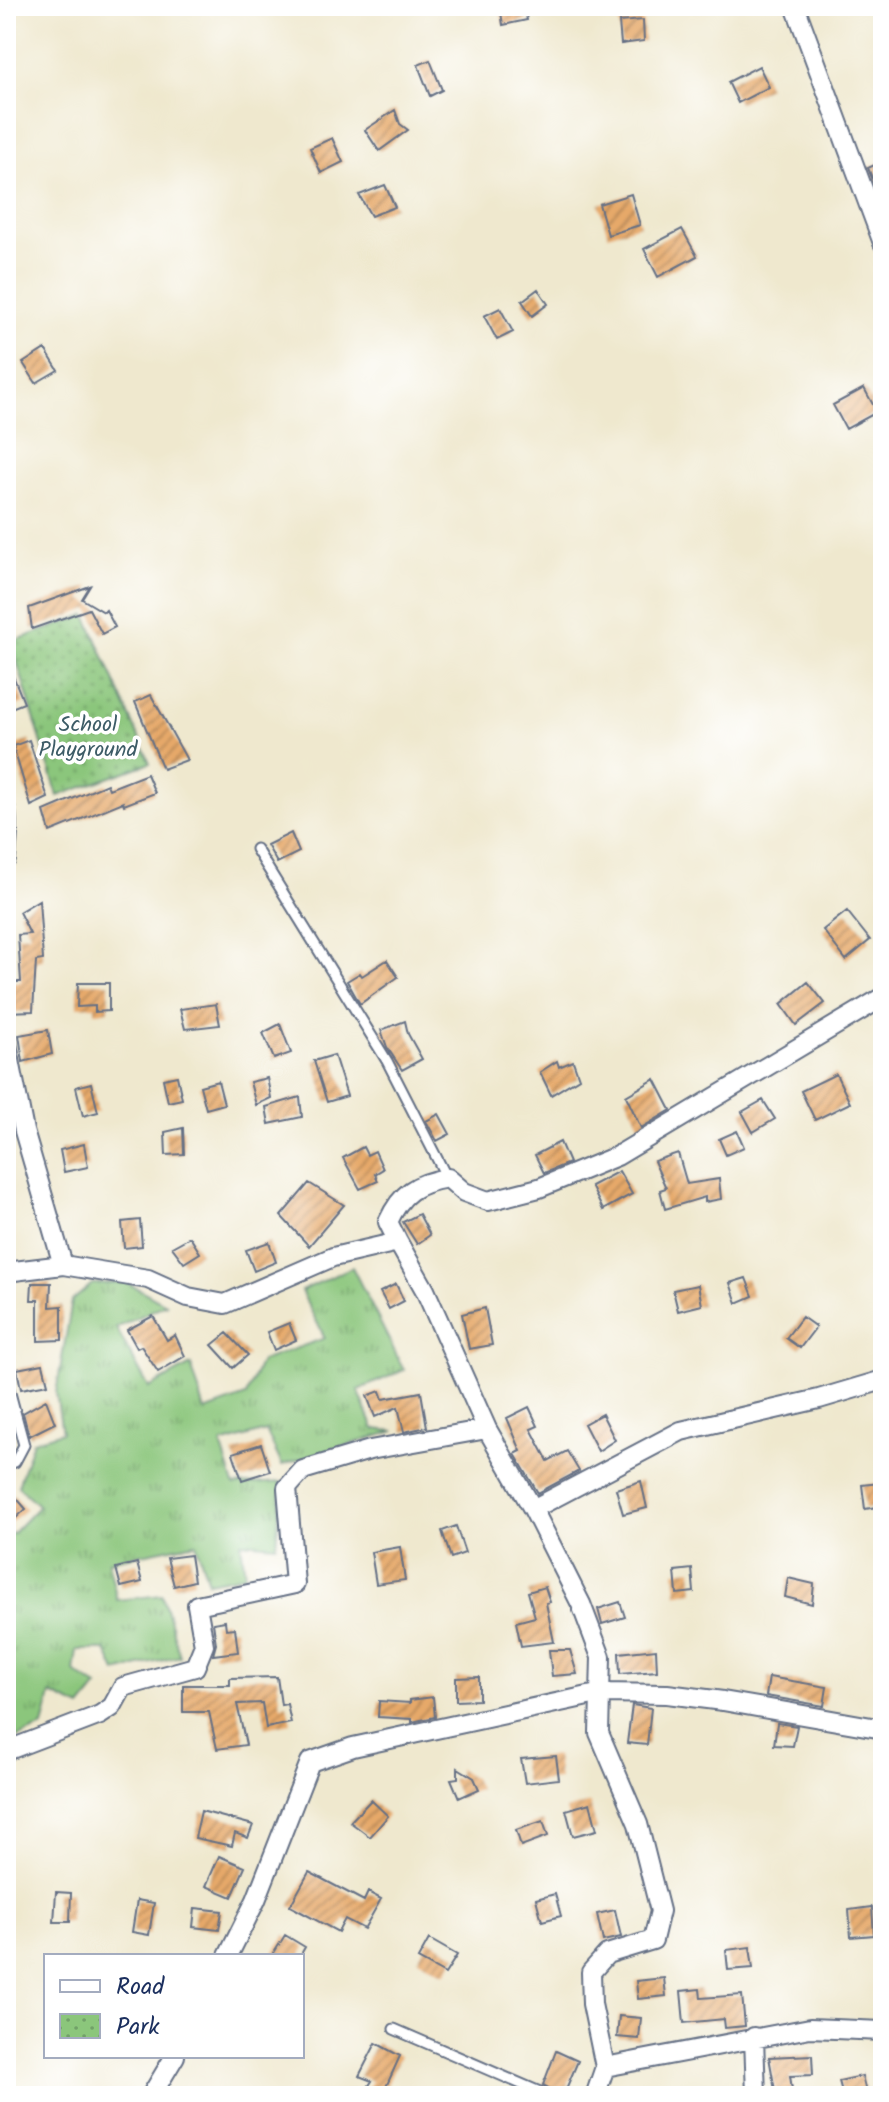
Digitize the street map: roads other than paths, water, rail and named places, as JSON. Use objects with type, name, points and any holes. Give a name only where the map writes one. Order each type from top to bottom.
[{"type":"street","points":[[795,6],[883,243]]},
{"type":"street","points":[[6,811],[6,859]]},
{"type":"street","points":[[595,2096],[605,2067],[592,2004],[591,1972],[607,1954],[653,1940],[660,1911],[638,1824],[599,1733],[601,1657],[581,1604],[533,1509],[487,1429],[425,1290],[388,1222],[397,1200],[426,1182],[448,1178],[464,1192],[488,1201],[539,1188],[617,1156],[883,997]]},
{"type":"street","points":[[6,1040],[24,1131],[63,1265]]},
{"type":"street","points":[[6,1272],[63,1265],[148,1279],[188,1297],[225,1304],[333,1257],[398,1242]]},
{"type":"street","points":[[533,1509],[681,1431],[819,1399],[883,1380]]},
{"type":"street","points":[[6,1751],[100,1715],[112,1707],[123,1687],[195,1667],[204,1645],[197,1605],[295,1584],[287,1488],[303,1470],[370,1450],[487,1429]]},
{"type":"street","points":[[229,1954],[256,1900],[310,1762],[353,1747],[602,1693],[695,1697],[883,1729]]},
{"type":"street","points":[[605,2067],[810,2028],[883,2031]]},
{"type":"street","points":[[754,2037],[756,2096]]},
{"type":"street","points":[[151,2096],[174,2058]]},
{"type":"lane","points":[[256,849],[387,1061],[448,1178]]},
{"type":"lane","points":[[6,1378],[24,1445],[15,1462],[6,1465]]},
{"type":"lane","points":[[394,2029],[549,2096]]},
{"type":"park label","name":"School Playground","points":[[88,736]]}]
